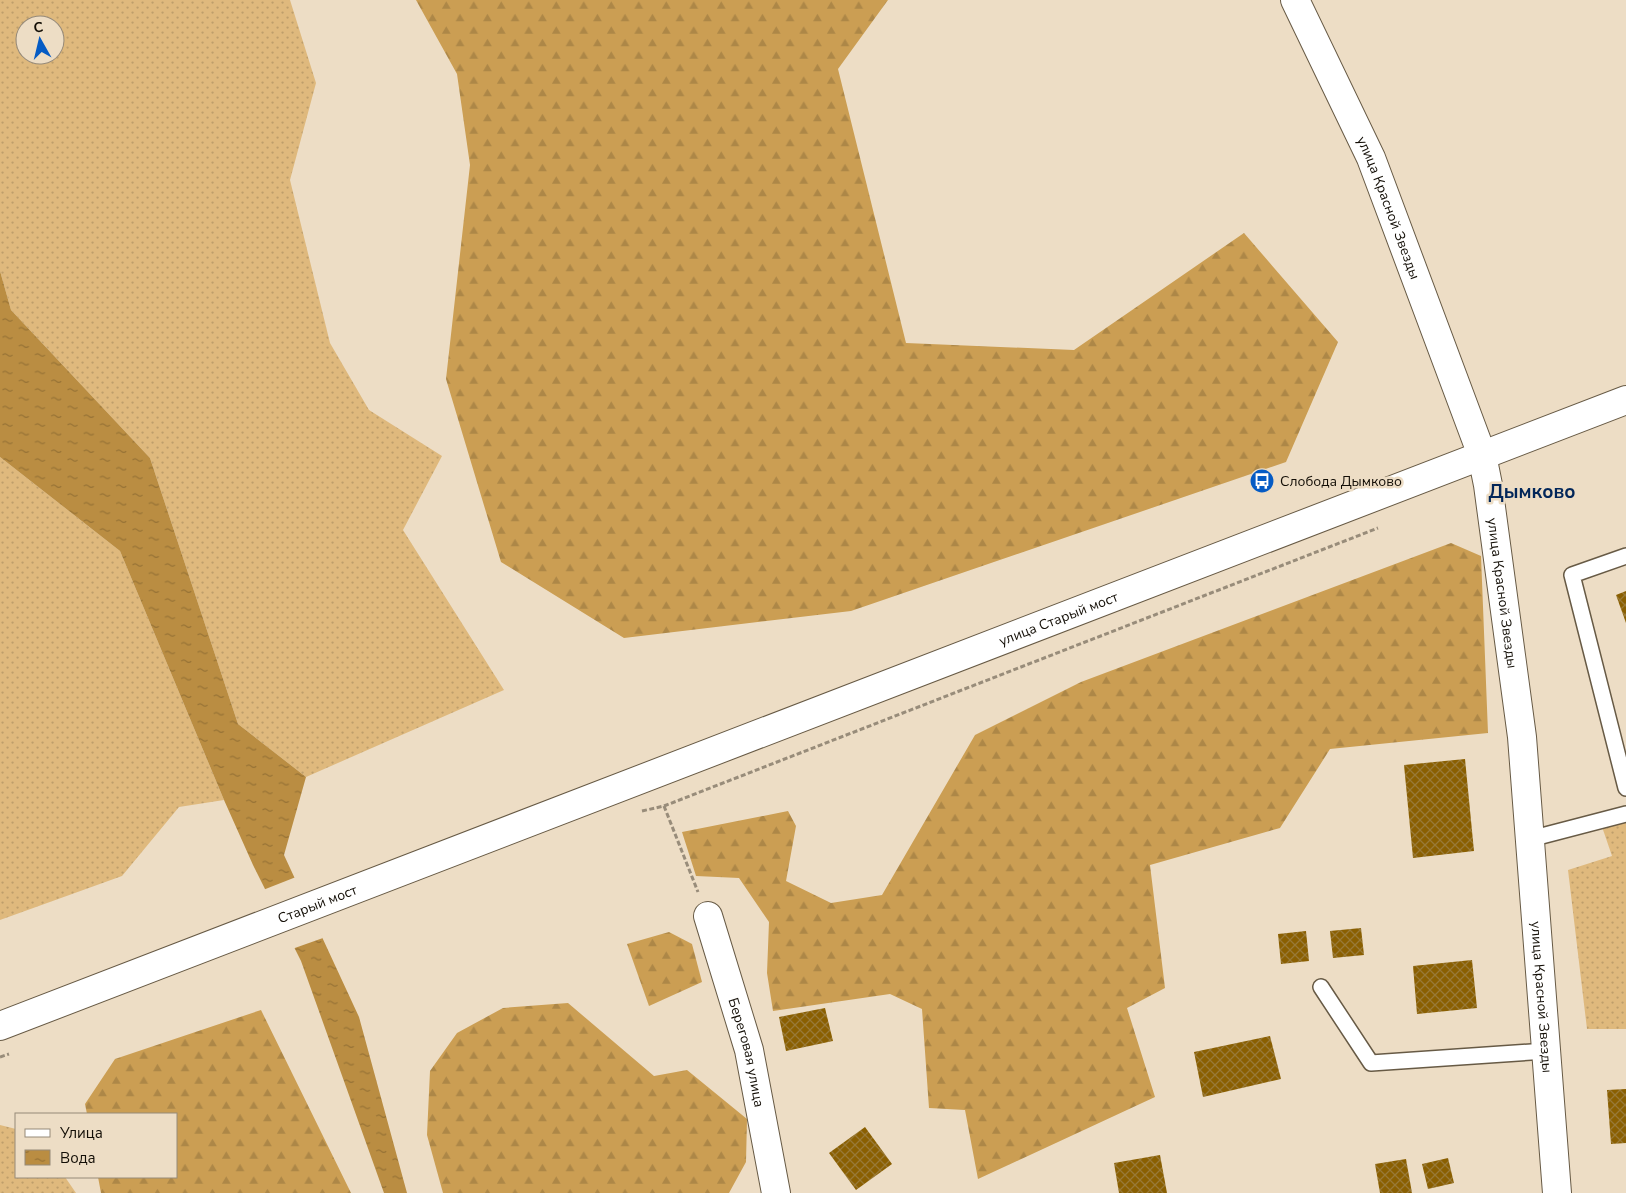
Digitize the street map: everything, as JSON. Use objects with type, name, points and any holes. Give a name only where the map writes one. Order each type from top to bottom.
[{"type":"main road","name":"улица Красной Звезды","points":[[1295,0],[1371,158],[1482,455],[1488,485],[1522,737],[1557,1193]]},
{"type":"main road","name":"улица Старый мост","points":[[635,783],[1626,400]]},
{"type":"main road","name":"Старый мост","points":[[0,1026],[635,783]]},
{"type":"main road","name":"Береговая улица","points":[[708,916],[749,1050],[776,1193]]},
{"type":"lane","points":[[1626,556],[1572,575],[1626,788]]},
{"type":"lane","points":[[1530,839],[1626,814]]},
{"type":"lane","points":[[1321,987],[1371,1063],[1546,1051]]},
{"type":"path","points":[[646,810],[664,806],[1386,525]]},
{"type":"path","points":[[664,806],[708,916]]},
{"type":"shaded area","points":[[0,0],[290,0],[316,83],[290,180],[330,343],[369,410],[442,456],[403,530],[504,690],[306,777],[238,724],[150,458],[11,310],[0,271]]},
{"type":"shaded area","points":[[0,457],[120,551],[224,800],[179,807],[122,876],[0,920]]},
{"type":"shaded area","points":[[1626,813],[1626,1029],[1587,1029],[1568,870],[1612,856],[1598,815]]},
{"type":"shaded area","points":[[0,1125],[15,1129],[15,1178],[66,1178],[76,1193],[0,1193]]},
{"type":"green space","points":[[416,0],[888,0],[838,69],[906,343],[1074,350],[1244,233],[1338,342],[1286,462],[851,611],[624,638],[501,562],[446,379],[470,165],[457,74]]},
{"type":"green space","points":[[1451,543],[1481,556],[1488,733],[1330,749],[1280,828],[1150,865],[1165,988],[1127,1008],[1155,1097],[978,1179],[965,1110],[929,1108],[922,1009],[890,994],[773,1011],[767,973],[769,922],[739,878],[696,876],[682,832],[788,811],[796,826],[786,881],[831,903],[882,895],[975,735],[1081,682]]},
{"type":"green space","points":[[669,932],[692,944],[702,982],[649,1006],[627,944]]},
{"type":"green space","points":[[568,1003],[654,1076],[687,1070],[747,1119],[746,1162],[729,1193],[443,1193],[427,1135],[430,1071],[457,1033],[503,1008]]},
{"type":"green space","points":[[261,1010],[351,1193],[101,1193],[98,1178],[178,1178],[178,1113],[87,1113],[85,1104],[115,1059]]},
{"type":"water","points":[[0,271],[11,310],[150,458],[238,724],[306,777],[284,855],[359,1017],[407,1193],[384,1193],[301,961],[253,865],[224,800],[120,551],[0,457]]},
{"type":"pier","points":[[296,877],[323,938],[292,949],[263,890]]},
{"type":"building","points":[[1626,591],[1626,623],[1616,595]]},
{"type":"building","points":[[1465,759],[1474,851],[1413,858],[1404,765]]},
{"type":"building","points":[[1361,928],[1364,955],[1333,958],[1330,931]]},
{"type":"building","points":[[1306,931],[1309,961],[1281,964],[1278,934]]},
{"type":"building","points":[[1472,960],[1477,1008],[1417,1014],[1413,966]]},
{"type":"building","points":[[825,1008],[833,1041],[786,1051],[779,1017]]},
{"type":"building","points":[[1270,1036],[1281,1079],[1203,1097],[1194,1052]]},
{"type":"building","points":[[1626,1089],[1626,1143],[1611,1144],[1607,1090]]},
{"type":"building","points":[[865,1127],[892,1164],[856,1190],[829,1153]]},
{"type":"building","points":[[1160,1155],[1167,1193],[1119,1193],[1114,1163]]},
{"type":"building","points":[[1448,1158],[1454,1183],[1428,1189],[1422,1164]]},
{"type":"building","points":[[1406,1159],[1412,1193],[1380,1193],[1375,1164]]},
{"type":"place","name":"Слобода Дымково","points":[[1262,481]]},
{"type":"district","name":"Дымково","points":[[1532,491]]}]
